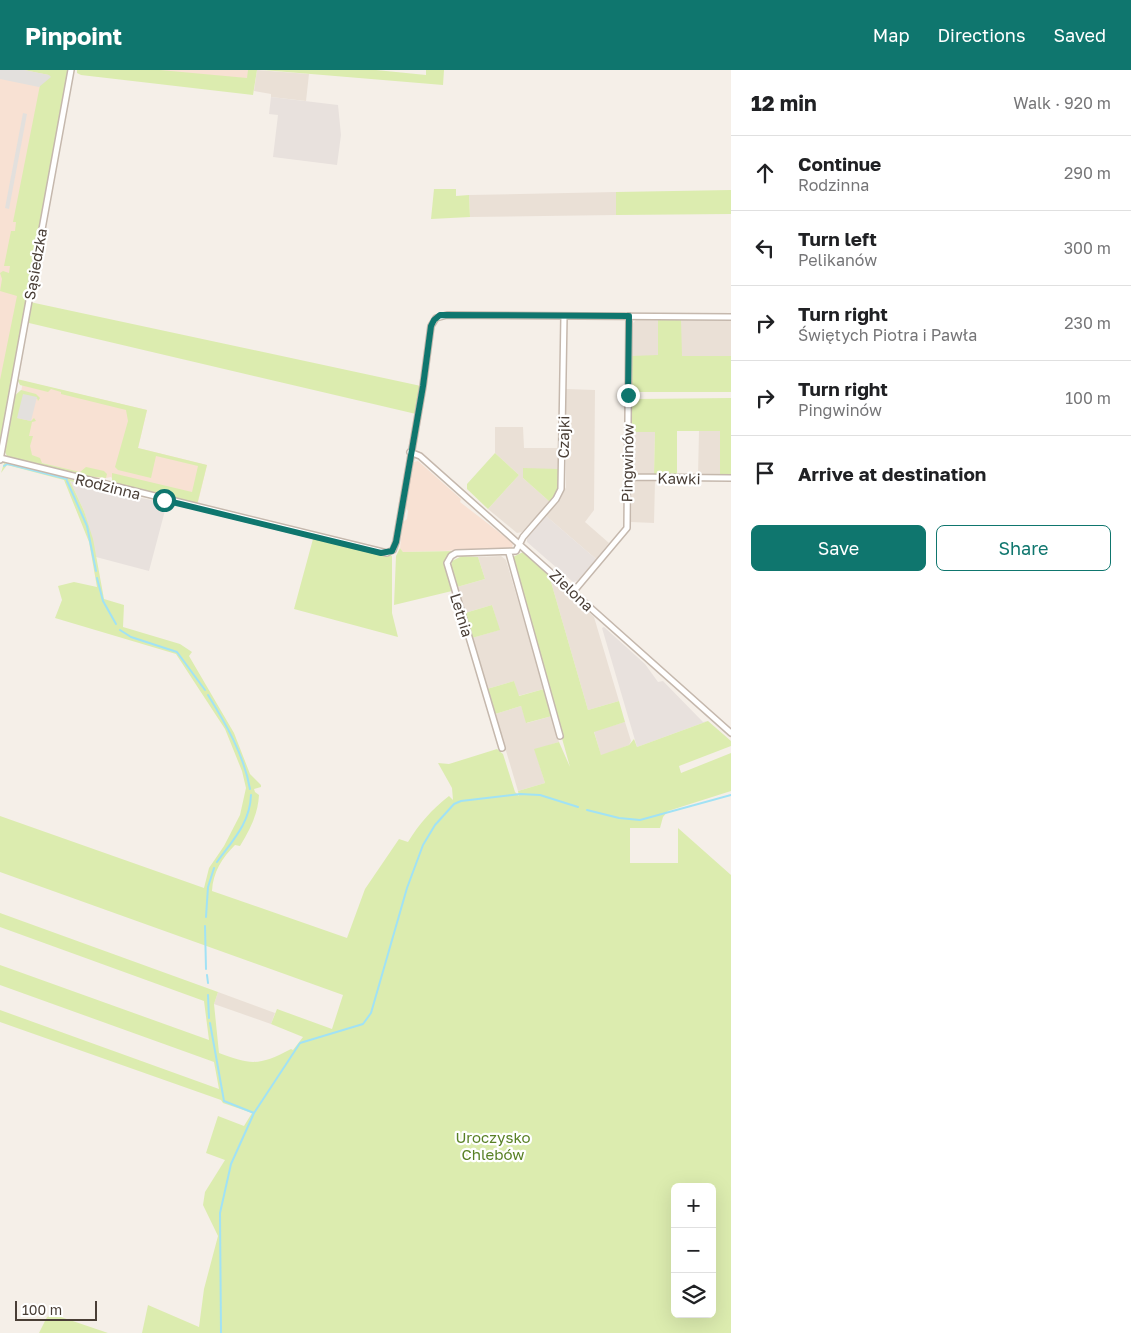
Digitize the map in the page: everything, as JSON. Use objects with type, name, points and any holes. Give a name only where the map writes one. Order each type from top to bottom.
[{"type":"street","name":"Sąsiedzka","points":[[0,459],[71,70]]},
{"type":"street","points":[[410,452],[423,386],[431,326],[440,315],[731,317]]},
{"type":"street","name":"Czajki","points":[[520,543],[556,499],[561,489],[564,316]]},
{"type":"street","name":"Pingwinów","points":[[574,591],[626,528],[629,316]]},
{"type":"street","name":"Rodzinna","points":[[0,459],[384,554],[392,551],[396,542],[410,452]]},
{"type":"street","name":"Zielona","points":[[410,452],[420,456],[520,543],[731,733]]},
{"type":"street","name":"Kawki","points":[[628,477],[731,478]]},
{"type":"street","points":[[520,543],[516,551],[509,553],[560,736]]},
{"type":"street","name":"Letnia","points":[[502,748],[447,563],[448,559],[456,554],[509,553]]},
{"type":"shaded area","points":[[0,70],[65,70],[0,387]]},
{"type":"shaded area","points":[[0,70],[24,70],[51,77],[39,87],[0,79]]},
{"type":"shaded area","points":[[122,70],[255,70],[253,90]]},
{"type":"shaded area","points":[[257,70],[309,74],[306,101],[271,97],[271,94],[254,91]]},
{"type":"shaded area","points":[[271,97],[338,105],[341,135],[337,165],[273,157],[278,115],[269,114]]},
{"type":"shaded area","points":[[23,113],[27,114],[9,209],[5,208]]},
{"type":"shaded area","points":[[616,192],[616,215],[470,217],[469,195]]},
{"type":"shaded area","points":[[636,320],[658,320],[658,356],[632,356],[632,324]]},
{"type":"shaded area","points":[[681,320],[731,320],[731,356],[681,356]]},
{"type":"shaded area","points":[[23,381],[147,410],[138,448],[207,465],[198,502],[115,482],[111,477],[101,479],[10,454]]},
{"type":"shaded area","points":[[566,389],[595,390],[594,510],[585,522],[609,543],[596,559],[546,516],[560,500],[566,487]]},
{"type":"shaded area","points":[[23,394],[37,397],[31,421],[17,418]]},
{"type":"shaded area","points":[[495,427],[523,427],[524,448],[559,448],[559,469],[523,469],[523,478],[550,502],[522,532],[517,533],[488,509],[519,475],[495,453]]},
{"type":"shaded area","points":[[699,431],[721,431],[720,475],[698,475]]},
{"type":"shaded area","points":[[632,432],[655,432],[654,474],[636,474],[632,470]]},
{"type":"shaded area","points":[[418,461],[461,499],[460,502],[513,543],[512,549],[403,552],[400,548],[403,522],[407,519],[408,511],[405,507],[406,500],[414,462]]},
{"type":"shaded area","points":[[636,480],[655,481],[654,523],[631,522],[632,484]]},
{"type":"shaded area","points":[[70,481],[105,491],[167,503],[149,571],[96,557],[84,511]]},
{"type":"shaded area","points":[[546,516],[596,559],[577,581],[573,582],[527,542],[527,538]]},
{"type":"shaded area","points":[[501,556],[506,560],[544,689],[518,696],[514,681],[487,689],[472,638],[499,630],[495,615],[492,605],[465,613],[457,587],[485,579],[478,557]]},
{"type":"shaded area","points":[[549,575],[594,617],[619,701],[588,710]]},
{"type":"shaded area","points":[[604,627],[645,664],[658,682],[663,681],[703,722],[708,721],[637,747],[602,628]]},
{"type":"shaded area","points":[[521,706],[527,723],[552,716],[559,742],[535,750],[545,783],[518,791],[495,714]]},
{"type":"shaded area","points":[[625,722],[631,741],[629,745],[601,756],[594,731]]},
{"type":"shaded area","points":[[218,992],[275,1013],[271,1024],[214,1004]]},
{"type":"green space","points":[[24,70],[68,70],[0,444],[0,380],[17,296],[0,291],[2,279],[0,273],[3,271],[9,273],[10,266],[4,266],[11,231],[15,231],[16,222],[13,222],[40,85],[49,75]]},
{"type":"green space","points":[[77,70],[160,70],[247,78],[248,70],[257,70],[253,95],[81,75],[77,73]]},
{"type":"green space","points":[[263,70],[376,70],[426,75],[426,70],[444,70],[443,85]]},
{"type":"green space","points":[[434,189],[456,189],[456,196],[469,195],[470,217],[431,219]]},
{"type":"green space","points":[[731,190],[731,214],[616,215],[616,192]]},
{"type":"green space","points":[[30,302],[421,386],[416,414],[29,323],[27,321]]},
{"type":"green space","points":[[658,320],[681,320],[682,356],[731,356],[731,392],[636,392],[632,388],[632,356],[658,355]]},
{"type":"green space","points":[[17,379],[147,410],[138,448],[207,465],[197,505],[112,483],[112,473],[192,492],[198,466],[156,456],[151,478],[118,470],[115,467],[128,421],[126,410],[61,394],[61,392],[51,389],[48,392],[20,385]]},
{"type":"green space","points":[[21,390],[36,394],[40,398],[38,401],[37,398],[17,418],[31,421],[34,418],[36,421],[32,422],[29,436],[33,436],[30,446],[32,455],[40,458],[42,463],[80,472],[86,467],[104,471],[107,474],[106,478],[85,476],[7,456],[5,452],[13,397]]},
{"type":"green space","points":[[731,398],[731,475],[720,475],[720,431],[677,431],[677,474],[654,474],[655,432],[632,432],[631,404],[636,399]]},
{"type":"green space","points":[[495,453],[519,475],[488,509],[467,489],[467,484]]},
{"type":"green space","name":"Uroczysko Chlebów","points":[[4,463],[16,464],[101,488],[101,490],[70,481],[84,511],[93,539],[104,599],[124,605],[123,627],[180,644],[192,652],[189,656],[234,733],[250,774],[261,785],[261,787],[254,789],[259,795],[250,828],[240,846],[235,845],[222,860],[214,878],[212,891],[347,938],[365,889],[399,839],[408,842],[421,823],[437,806],[449,796],[453,800],[452,788],[438,763],[449,764],[497,749],[503,754],[515,792],[519,796],[518,791],[545,783],[534,749],[559,742],[570,767],[514,567],[513,557],[523,552],[549,575],[588,710],[619,701],[625,722],[594,732],[601,755],[629,745],[634,739],[637,747],[708,721],[731,741],[731,746],[679,766],[681,773],[731,753],[731,791],[668,811],[663,817],[660,828],[630,828],[630,863],[678,863],[678,828],[731,875],[731,1333],[142,1333],[148,1305],[199,1327],[204,1289],[218,1236],[203,1205],[205,1192],[225,1160],[206,1153],[218,1116],[244,1126],[252,1113],[223,1103],[221,1100],[0,1022],[0,1010],[219,1089],[214,1062],[0,985],[0,965],[209,1040],[204,1001],[0,927],[0,913],[218,992],[214,1004],[219,1053],[239,1060],[263,1061],[291,1049],[293,1050],[303,1037],[271,1024],[277,1009],[332,1029],[343,995],[0,872],[0,816],[204,888],[209,868],[224,846],[240,815],[246,788],[242,771],[225,729],[176,654],[55,618],[62,600],[58,586],[74,582],[97,587],[89,542],[64,480],[7,465],[1,473]]},
{"type":"green space","points":[[523,468],[559,469],[560,485],[550,502],[523,478]]},
{"type":"green space","points":[[313,539],[392,556],[392,613],[398,637],[294,609]]},
{"type":"green space","points":[[400,548],[403,552],[456,551],[450,554],[446,562],[452,591],[394,605],[396,556]]},
{"type":"green space","points":[[462,556],[478,557],[485,579],[457,587],[451,566],[452,561]]},
{"type":"green space","points":[[492,605],[500,630],[472,638],[465,613]]},
{"type":"green space","points":[[514,681],[519,696],[544,689],[552,716],[526,723],[521,706],[495,714],[487,689]]},
{"type":"green space","points":[[53,1315],[108,1333],[39,1333],[47,1317]]},
{"type":"waterway","points":[[4,466],[7,464],[12,465],[67,479]]},
{"type":"waterway","points":[[67,481],[87,526],[96,571]]},
{"type":"waterway","points":[[97,578],[103,601],[116,624]]},
{"type":"waterway","points":[[120,630],[131,637],[177,652],[205,690]]},
{"type":"waterway","points":[[208,695],[239,752],[250,789]]},
{"type":"waterway","points":[[221,1333],[220,1213],[231,1164],[254,1113],[300,1043],[363,1024],[371,1013],[407,888],[423,845],[435,825],[454,804],[461,801],[520,794],[540,795],[578,807]]},
{"type":"waterway","points":[[217,862],[235,839],[244,823],[248,814],[251,795]]},
{"type":"waterway","points":[[587,810],[619,818],[640,820],[731,795]]},
{"type":"waterway","points":[[206,917],[208,887],[214,868]]},
{"type":"waterway","points":[[205,926],[206,969]]},
{"type":"waterway","points":[[207,975],[208,983]]},
{"type":"waterway","points":[[208,995],[209,1018]]},
{"type":"waterway","points":[[210,1023],[224,1101],[254,1113]]},
{"type":"route","points":[[164,500],[381,553],[392,551],[396,542],[409,458],[423,386],[431,326],[440,315],[629,316],[628,395]]}]
